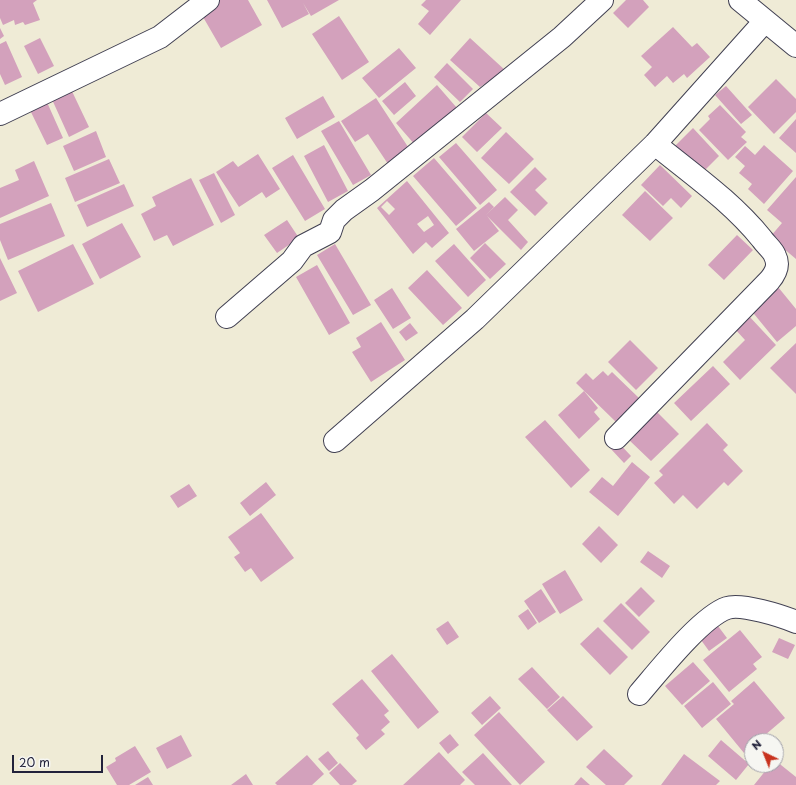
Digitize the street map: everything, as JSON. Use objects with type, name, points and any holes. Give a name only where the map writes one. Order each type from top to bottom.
[{"type":"street","points":[[0,114],[160,37],[208,0]]},
{"type":"street","points":[[227,317],[292,260],[303,246],[330,232],[334,220],[344,210],[372,190],[556,42],[602,0]]},
{"type":"street","points":[[740,0],[796,46]]},
{"type":"street","points":[[335,441],[475,319],[655,144],[765,21]]},
{"type":"street","points":[[616,438],[769,281],[776,272],[777,265],[775,256],[746,219],[729,203],[655,144]]},
{"type":"street","points":[[639,694],[687,640],[713,616],[727,608],[738,607],[787,618],[796,622]]},
{"type":"building","points":[[0,0],[37,0],[33,3],[40,20],[25,25],[23,22],[15,25],[14,20],[3,25],[0,18]]},
{"type":"building","points":[[217,0],[248,0],[262,25],[221,48],[199,10]]},
{"type":"building","points":[[267,0],[339,0],[311,16],[303,3],[309,14],[282,28]]},
{"type":"building","points":[[426,0],[461,0],[430,35],[418,24],[429,11],[421,5]]},
{"type":"building","points":[[626,0],[643,0],[649,7],[628,28],[613,13]]},
{"type":"building","points":[[339,16],[369,62],[342,80],[312,34]]},
{"type":"building","points":[[673,27],[692,47],[697,43],[710,57],[687,78],[684,74],[673,83],[667,76],[655,87],[644,75],[652,67],[641,56]]},
{"type":"building","points":[[0,28],[4,36],[0,39]]},
{"type":"building","points":[[40,38],[54,66],[38,74],[24,46]]},
{"type":"building","points":[[470,38],[506,71],[480,87],[450,60]]},
{"type":"building","points":[[6,41],[22,77],[5,85],[0,74],[0,44]]},
{"type":"building","points":[[399,48],[416,68],[379,98],[362,78]]},
{"type":"building","points":[[447,63],[473,89],[460,102],[434,77]]},
{"type":"building","points":[[776,79],[796,99],[796,112],[774,134],[748,107]]},
{"type":"building","points":[[405,82],[416,96],[394,115],[382,101]]},
{"type":"building","points":[[69,85],[89,127],[69,137],[50,95]]},
{"type":"building","points":[[437,85],[457,108],[416,146],[396,123]]},
{"type":"building","points":[[726,86],[752,115],[741,124],[715,95]]},
{"type":"building","points":[[323,96],[335,117],[297,139],[285,118]]},
{"type":"building","points":[[376,98],[412,153],[390,167],[368,134],[355,142],[341,121]]},
{"type":"building","points":[[46,100],[63,138],[47,145],[29,108]]},
{"type":"building","points":[[720,105],[746,132],[741,137],[747,142],[728,160],[699,130],[710,119],[708,116]]},
{"type":"building","points":[[486,113],[502,128],[477,152],[462,137]]},
{"type":"building","points":[[796,119],[796,153],[779,138]]},
{"type":"building","points":[[339,121],[371,175],[353,185],[321,131]]},
{"type":"building","points":[[693,128],[719,156],[700,175],[673,148]]},
{"type":"building","points":[[96,131],[106,157],[74,171],[63,146]]},
{"type":"building","points":[[506,132],[534,159],[509,184],[481,158]]},
{"type":"building","points":[[456,143],[497,190],[480,205],[439,157]]},
{"type":"building","points":[[324,145],[348,191],[328,202],[304,156]]},
{"type":"building","points":[[764,145],[793,171],[764,204],[748,189],[752,184],[739,173],[745,166],[735,157],[745,146],[755,155]]},
{"type":"building","points":[[258,154],[280,189],[266,198],[262,192],[239,207],[216,172],[233,161],[238,167]]},
{"type":"building","points":[[293,155],[325,209],[305,221],[272,168]]},
{"type":"building","points":[[434,158],[477,208],[456,226],[413,176]]},
{"type":"building","points":[[109,159],[120,183],[75,202],[65,178]]},
{"type":"building","points":[[34,161],[49,196],[0,218],[0,188],[19,180],[15,170]]},
{"type":"building","points":[[660,165],[692,196],[681,208],[671,198],[663,206],[641,185]]},
{"type":"building","points":[[535,167],[547,179],[535,190],[548,203],[535,216],[510,192]]},
{"type":"building","points":[[214,173],[235,215],[221,223],[199,180]]},
{"type":"building","points":[[796,177],[796,259],[770,237],[782,223],[767,210]]},
{"type":"building","points":[[191,178],[214,225],[173,246],[167,235],[154,241],[141,214],[156,206],[152,197]]},
{"type":"building","points":[[407,181],[449,233],[432,248],[426,242],[413,254],[377,208]],"holes":[[[387,201],[395,209],[389,215],[381,207]],[[428,216],[434,225],[424,232],[417,224]]]},
{"type":"building","points":[[124,184],[134,206],[87,227],[77,205]]},
{"type":"building","points":[[645,191],[673,218],[650,241],[622,215]]},
{"type":"building","points":[[505,197],[518,210],[508,220],[528,242],[521,250],[487,216],[499,231],[474,251],[456,229],[489,202],[494,207],[486,215]]},
{"type":"building","points":[[51,203],[65,236],[8,260],[0,240],[0,224]]},
{"type":"building","points":[[287,220],[299,238],[277,253],[264,235]]},
{"type":"building","points":[[122,223],[141,257],[100,279],[82,244]]},
{"type":"building","points":[[737,235],[753,250],[724,280],[708,265]]},
{"type":"building","points":[[485,243],[506,264],[490,279],[470,258]]},
{"type":"building","points":[[73,244],[94,284],[38,312],[18,271]]},
{"type":"building","points":[[335,244],[371,305],[353,315],[317,255]]},
{"type":"building","points":[[454,244],[486,280],[468,297],[435,261]]},
{"type":"building","points":[[0,258],[17,293],[0,301]]},
{"type":"building","points":[[317,265],[350,323],[329,335],[296,277]]},
{"type":"building","points":[[427,270],[462,308],[443,325],[408,288]]},
{"type":"building","points":[[778,287],[796,309],[796,326],[777,342],[750,309]]},
{"type":"building","points":[[392,288],[411,318],[393,329],[374,300]]},
{"type":"building","points":[[748,315],[776,345],[740,380],[723,362],[745,340],[734,328]]},
{"type":"building","points":[[381,322],[405,360],[371,382],[352,352],[361,347],[356,338]]},
{"type":"building","points":[[410,323],[418,333],[406,341],[399,332]]},
{"type":"building","points":[[630,340],[658,368],[636,390],[608,362]]},
{"type":"building","points":[[796,343],[796,394],[770,368]]},
{"type":"building","points":[[713,366],[730,384],[691,421],[674,403]]},
{"type":"building","points":[[603,371],[608,376],[612,372],[639,398],[616,422],[576,383],[586,373],[593,380]]},
{"type":"building","points":[[584,391],[598,408],[594,412],[600,419],[579,439],[558,415]]},
{"type":"building","points":[[657,412],[679,434],[651,461],[629,440]]},
{"type":"building","points":[[545,420],[590,470],[571,488],[525,437]]},
{"type":"building","points":[[707,423],[728,445],[723,450],[743,471],[728,486],[724,482],[697,509],[683,495],[674,504],[654,483],[663,475],[659,471]]},
{"type":"building","points":[[617,441],[631,456],[624,463],[610,448]]},
{"type":"building","points":[[632,462],[650,477],[618,516],[589,492],[602,477],[613,486]]},
{"type":"building","points":[[266,482],[276,495],[250,516],[240,503]]},
{"type":"building","points":[[189,484],[197,496],[178,508],[170,496]]},
{"type":"building","points":[[261,513],[294,558],[261,582],[251,568],[245,572],[234,557],[240,553],[228,537]]},
{"type":"building","points":[[599,526],[618,545],[601,563],[582,544]]},
{"type":"building","points":[[648,551],[670,566],[662,578],[640,562]]},
{"type":"building","points":[[565,570],[583,600],[560,614],[542,584]]},
{"type":"building","points":[[641,587],[655,601],[639,617],[625,603]]},
{"type":"building","points":[[541,589],[556,612],[539,623],[524,601]]},
{"type":"building","points":[[621,603],[650,632],[632,650],[603,621]]},
{"type":"building","points":[[528,609],[537,623],[528,630],[518,616]]},
{"type":"building","points":[[448,621],[459,637],[447,645],[436,629]]},
{"type":"building","points":[[718,626],[727,638],[709,651],[701,640]]},
{"type":"building","points":[[598,627],[628,657],[610,675],[580,644]]},
{"type":"building","points":[[740,630],[762,657],[753,664],[757,669],[729,692],[703,660]]},
{"type":"building","points":[[779,638],[795,645],[788,659],[772,652]]},
{"type":"building","points":[[392,654],[439,712],[418,729],[371,671]]},
{"type":"building","points":[[693,662],[710,681],[682,705],[665,686]]},
{"type":"building","points":[[532,667],[560,697],[547,709],[518,679]]},
{"type":"building","points":[[362,679],[389,711],[384,715],[390,722],[381,730],[385,734],[366,750],[356,738],[359,735],[332,704]]},
{"type":"building","points":[[754,681],[785,718],[767,733],[744,733],[744,753],[716,719],[734,704],[731,701]]},
{"type":"building","points":[[713,682],[731,704],[702,728],[684,706]]},
{"type":"building","points":[[490,696],[501,708],[482,725],[471,713]]},
{"type":"building","points":[[563,696],[593,727],[577,741],[547,710]]},
{"type":"building","points":[[499,712],[545,762],[520,785],[474,735]]},
{"type":"building","points":[[450,734],[459,745],[448,754],[439,743]]},
{"type":"building","points":[[181,735],[192,756],[167,769],[156,748]]},
{"type":"building","points":[[721,740],[744,760],[744,770],[736,780],[708,756]]},
{"type":"building","points":[[135,746],[151,772],[129,785],[117,785],[106,767],[116,761],[115,758]]},
{"type":"building","points":[[604,749],[633,776],[624,785],[606,785],[586,767]]},
{"type":"building","points":[[328,751],[338,763],[329,771],[318,759]]},
{"type":"building","points":[[439,752],[465,780],[460,785],[403,785]]},
{"type":"building","points":[[483,753],[512,785],[475,785],[462,772]]},
{"type":"building","points":[[684,754],[720,781],[716,785],[661,785]]},
{"type":"building","points":[[307,755],[324,774],[312,785],[277,785],[275,783]]},
{"type":"building","points":[[340,763],[357,781],[352,785],[340,785],[329,773]]},
{"type":"building","points":[[784,767],[796,777],[796,785],[754,785],[764,773],[784,773]]},
{"type":"building","points":[[246,774],[253,785],[231,785]]},
{"type":"building","points":[[148,777],[153,785],[135,785]]},
{"type":"building","points":[[581,777],[590,785],[574,785]]}]
